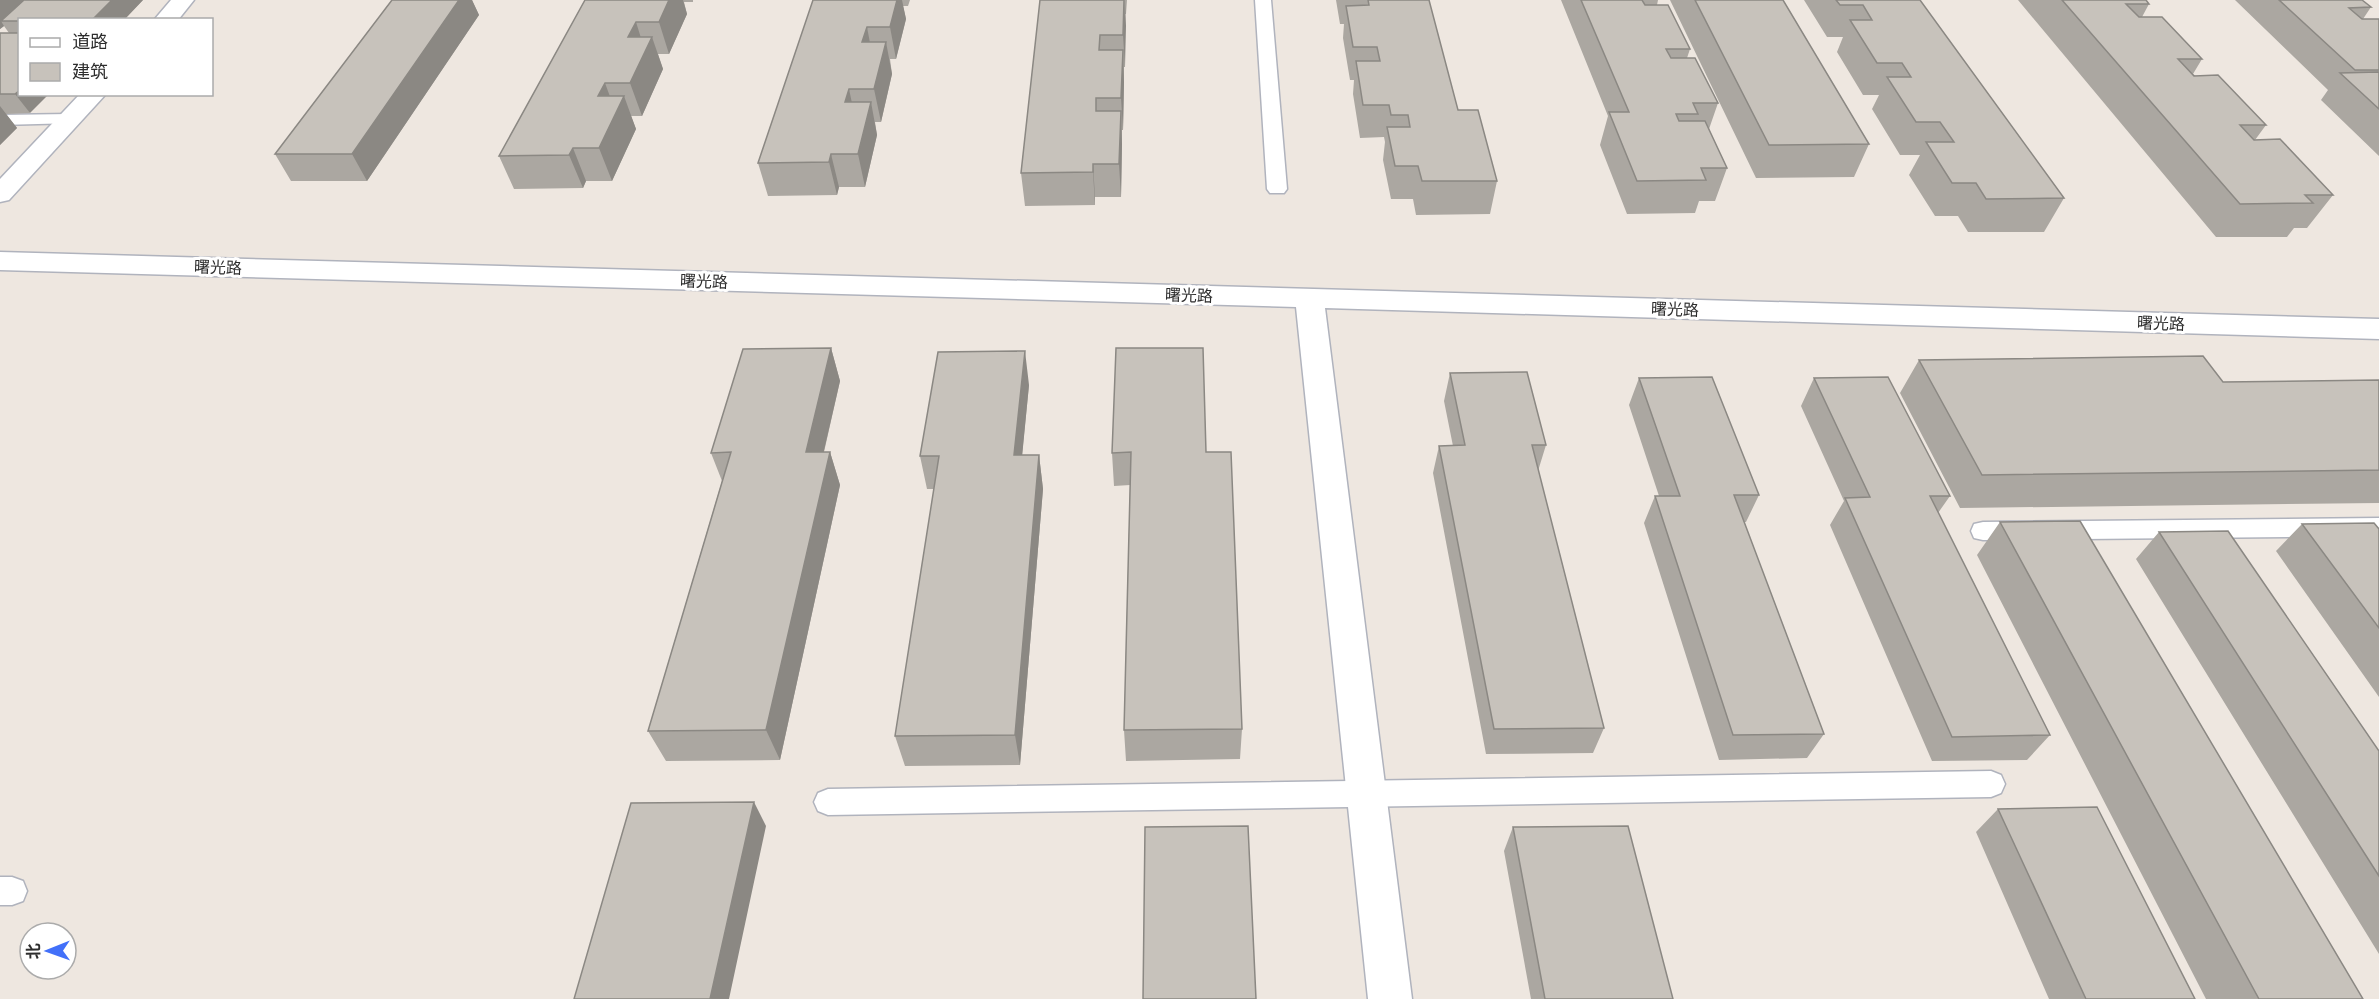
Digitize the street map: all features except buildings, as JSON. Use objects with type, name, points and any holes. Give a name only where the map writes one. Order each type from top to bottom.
[{"type":"street","points":[[167,18],[183,0]]},
{"type":"street","points":[[0,194],[92,96]]},
{"type":"street","name":"曙光路","points":[[0,261],[2379,329]]},
{"type":"street","points":[[1309,299],[1390,999]]},
{"type":"lane","points":[[1263,0],[1277,189]]},
{"type":"lane","points":[[0,120],[70,119]]},
{"type":"lane","points":[[1983,531],[2379,527]]},
{"type":"lane","points":[[828,802],[1991,784]]}]
